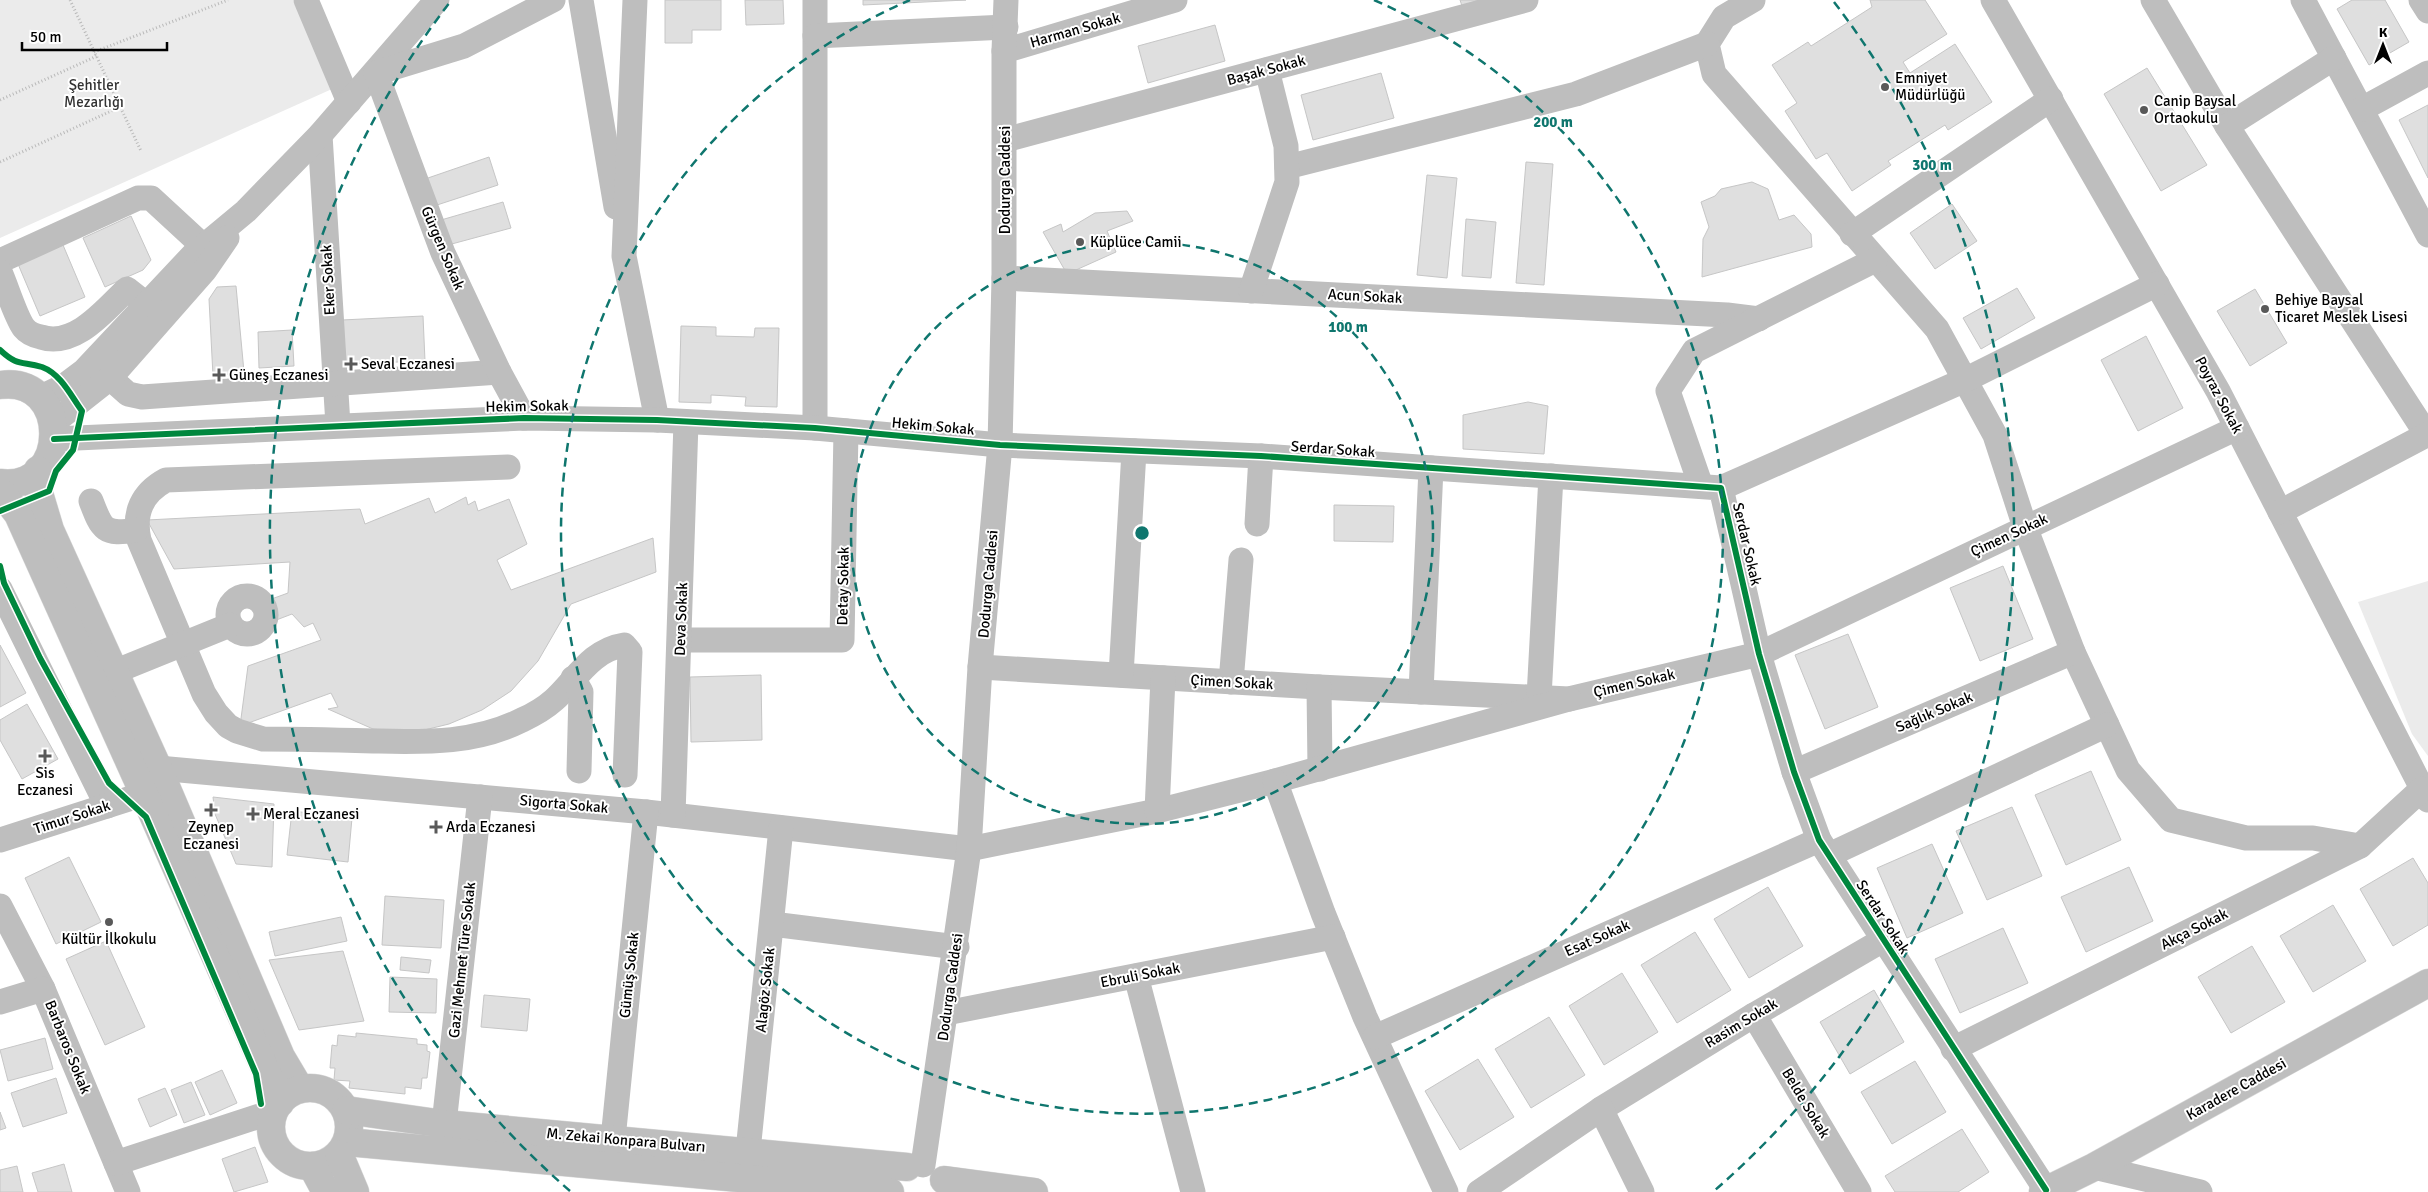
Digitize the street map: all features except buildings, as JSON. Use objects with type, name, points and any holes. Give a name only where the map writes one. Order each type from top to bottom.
[{"type":"main road","points":[[0,483],[16,482],[38,470],[46,462],[54,431],[50,413],[40,398],[17,386],[1,383]]},
{"type":"main road","points":[[38,470],[38,490],[50,530],[158,768],[281,1057],[285,1101],[272,1130],[278,1149],[287,1158],[299,1164],[312,1166],[322,1164],[343,1148]]},
{"type":"main road","points":[[0,491],[18,514],[285,1101]]},
{"type":"main road","name":"Karadere Caddesi","points":[[2044,1191],[2094,1167],[2428,983]]},
{"type":"main road","points":[[285,1101],[314,1088],[327,1092],[338,1099],[346,1110],[349,1120],[343,1148],[355,1192]]},
{"type":"main road","name":"M. Zekai Konpara Bulvarı","points":[[346,1110],[444,1124],[748,1152],[1034,1192]]},
{"type":"main road","name":"M. Zekai Konpara Bulvarı","points":[[343,1148],[890,1192]]},
{"type":"main road","points":[[312,1166],[326,1192]]},
{"type":"main road","points":[[890,1192],[895,1176],[930,1176]]},
{"type":"street","points":[[306,0],[350,102]]},
{"type":"street","points":[[40,398],[64,386],[84,371],[146,304],[204,246],[246,211],[350,102],[437,0]]},
{"type":"street","points":[[376,72],[464,46],[553,0]]},
{"type":"street","points":[[581,0],[624,256],[657,420]]},
{"type":"street","points":[[624,256],[635,0]]},
{"type":"street","points":[[815,0],[815,428]]},
{"type":"street","name":"Dodurga Caddesi","points":[[930,1176],[946,1013],[969,849],[980,667],[1000,445],[1004,278],[1006,0]]},
{"type":"street","name":"Harman Sokak","points":[[815,36],[1005,39],[1175,0]]},
{"type":"street","name":"Başak Sokak","points":[[1005,140],[1526,0]]},
{"type":"street","points":[[1753,0],[1721,8],[1707,44],[1714,74],[1937,330],[1995,435],[2025,527],[2073,652],[2128,770],[2171,820],[2246,838],[2313,838],[2360,846]]},
{"type":"street","name":"Poyraz Sokak","points":[[1993,0],[2157,284],[2237,428],[2425,795]]},
{"type":"street","points":[[2153,0],[2227,126],[2427,434],[2280,512]]},
{"type":"street","points":[[2303,0],[2426,227]]},
{"type":"street","points":[[2421,0],[2428,12]]},
{"type":"street","points":[[1287,168],[1382,141],[1576,94],[1707,44]]},
{"type":"street","points":[[2227,126],[2334,58]]},
{"type":"street","points":[[1251,291],[1288,182],[1286,146],[1267,70]]},
{"type":"street","name":"Gürgen Sokak","points":[[376,72],[443,253],[499,372],[524,418]]},
{"type":"street","points":[[2362,109],[2428,74]]},
{"type":"street","points":[[1852,234],[2051,99]]},
{"type":"street","name":"Eker Sokak","points":[[320,134],[338,425]]},
{"type":"street","points":[[0,261],[138,198],[151,198],[204,246]]},
{"type":"street","points":[[54,431],[110,378],[205,270],[246,211]]},
{"type":"street","points":[[1875,260],[1759,320],[1694,351],[1668,391],[1711,487],[1965,380],[2157,284]]},
{"type":"street","points":[[0,272],[24,328],[35,336],[49,340],[64,338],[84,328],[127,289],[146,304]]},
{"type":"street","name":"Acun Sokak","points":[[1004,278],[1727,315],[1759,320]]},
{"type":"street","points":[[110,378],[128,394],[142,397],[499,372]]},
{"type":"street","points":[[183,395],[185,433]]},
{"type":"street","name":"Hekim Sokak","points":[[54,431],[185,433],[524,418],[657,420],[815,428],[1000,445]]},
{"type":"street","name":"Deva Sokak","points":[[673,815],[686,422]]},
{"type":"street","name":"Çimen Sokak","points":[[980,667],[1319,687],[1570,699],[1760,654],[2237,428]]},
{"type":"street","name":"Detay Sokak","points":[[680,640],[842,640],[846,431]]},
{"type":"street","name":"Serdar Sokak","points":[[1000,445],[1261,456],[1711,487],[1794,772],[1824,847],[2044,1191]]},
{"type":"street","points":[[1120,676],[1134,451]]},
{"type":"street","points":[[1257,524],[1261,456]]},
{"type":"street","points":[[508,467],[166,480],[157,485],[143,500],[136,519],[136,530],[204,694],[221,719],[237,731],[263,739],[430,742],[469,738],[507,727],[540,711],[554,700],[573,678],[611,647],[624,645],[630,652],[625,775]]},
{"type":"street","points":[[1422,692],[1431,468]]},
{"type":"street","points":[[1539,697],[1551,476]]},
{"type":"street","points":[[91,500],[100,526],[104,529],[118,532],[136,530]]},
{"type":"street","points":[[1231,682],[1241,560]]},
{"type":"street","points":[[0,589],[107,806]]},
{"type":"street","points":[[114,672],[230,625]]},
{"type":"street","name":"Sağlık Sokak","points":[[1794,772],[2073,652]]},
{"type":"street","points":[[573,678],[581,692],[579,771]]},
{"type":"street","points":[[1157,811],[1163,678]]},
{"type":"street","points":[[1319,687],[1320,769]]},
{"type":"street","name":"Sigorta Sokak","points":[[158,768],[646,812],[969,849],[1157,811],[1320,769],[1570,699]]},
{"type":"street","name":"Esat Sokak","points":[[1375,1037],[2107,725]]},
{"type":"street","points":[[1275,781],[1333,936],[1375,1037],[1446,1192]]},
{"type":"street","name":"Timur Sokak","points":[[0,840],[144,794]]},
{"type":"street","name":"Akça Sokak","points":[[1953,1050],[2360,846],[2425,795]]},
{"type":"street","name":"Gazi Mehmet Türe Sokak","points":[[444,1124],[480,797]]},
{"type":"street","name":"Gümüş Sokak","points":[[613,1139],[646,812]]},
{"type":"street","name":"Alagöz Sokak","points":[[748,1152],[781,828]]},
{"type":"street","name":"Barbaros Sokak","points":[[0,906],[43,989],[128,1192]]},
{"type":"street","points":[[772,924],[956,947]]},
{"type":"street","name":"Ebruli Sokak","points":[[946,1013],[1333,936]]},
{"type":"street","name":"Rasim Sokak","points":[[1478,1192],[1601,1108],[1754,1015],[1883,940]]},
{"type":"street","points":[[1136,976],[1193,1192]]},
{"type":"street","points":[[0,1002],[43,989]]},
{"type":"street","name":"Belde Sokak","points":[[1754,1015],[1859,1192]]},
{"type":"street","points":[[116,1163],[285,1101]]},
{"type":"street","points":[[1601,1108],[1642,1192]]},
{"type":"street","points":[[2094,1167],[2200,1192]]},
{"type":"path","points":[[70,0],[141,151]]},
{"type":"path","points":[[0,100],[96,54],[228,0]]},
{"type":"path","points":[[0,162],[120,107]]},
{"type":"green space","name":"Şehitler Mezarlığı","points":[[0,0],[293,0],[332,89],[0,238]]},
{"type":"green space","points":[[2428,581],[2428,756],[2412,734],[2358,602]]},
{"type":"cycle path","points":[[0,350],[11,359],[20,363],[35,365],[49,370],[65,386],[82,411],[73,450],[56,471],[49,491],[0,511]]},
{"type":"cycle path","points":[[54,439],[524,418],[657,420],[815,428],[1000,445],[1261,456],[1721,488],[1759,654],[1794,772],[1819,840],[2046,1190]]},
{"type":"cycle path","points":[[0,566],[4,583],[40,658],[109,783],[146,817],[256,1074],[261,1104]]},
{"type":"place","name":"Emniyet Müdürlüğü","points":[[1885,87]]},
{"type":"place","name":"Canip Baysal Ortaokulu","points":[[2144,110]]},
{"type":"place","name":"Küplüce Camii","points":[[1080,242]]},
{"type":"place","name":"Behiye Baysal Ticaret Meslek Lisesi","points":[[2265,309]]},
{"type":"place","name":"Seval Eczanesi","points":[[351,364]]},
{"type":"place","name":"Güneş Eczanesi","points":[[219,375]]},
{"type":"place","name":"Sis Eczanesi","points":[[45,756]]},
{"type":"place","name":"Zeynep Eczanesi","points":[[211,810]]},
{"type":"place","name":"Meral Eczanesi","points":[[253,814]]},
{"type":"place","name":"Arda Eczanesi","points":[[436,827]]},
{"type":"place","name":"Kültür İlkokulu","points":[[109,922]]}]
